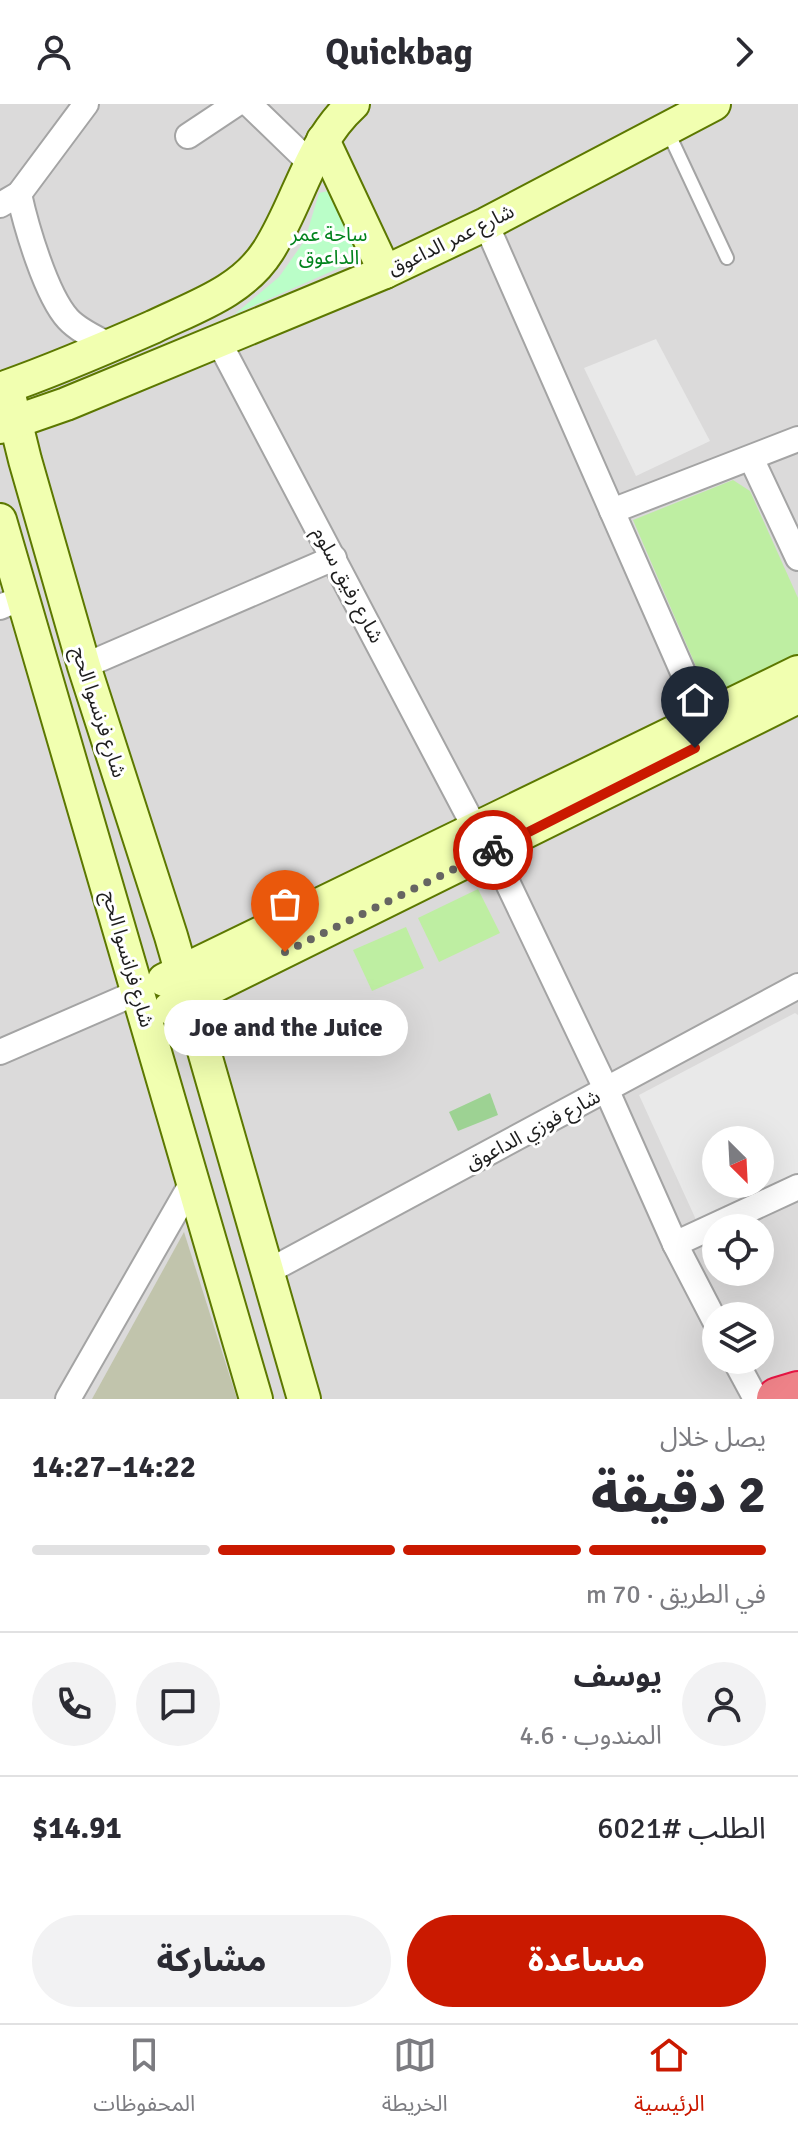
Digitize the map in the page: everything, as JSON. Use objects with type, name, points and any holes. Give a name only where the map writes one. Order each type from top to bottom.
[{"type":"highway","points":[[778,1399],[798,1393]]},
{"type":"street","points":[[188,136],[236,104]]},
{"type":"street","points":[[249,104],[316,151],[385,272]]},
{"type":"street","points":[[4,388],[111,346],[222,294],[252,271],[277,236],[316,151],[340,116],[353,104]]},
{"type":"street","name":"شارع عمر الداعوق","points":[[7,424],[219,342],[385,272],[486,224],[714,104]]},
{"type":"street","points":[[77,107],[10,200],[63,313],[80,329],[111,346]]},
{"type":"street","points":[[486,224],[703,718]]},
{"type":"street","name":"شارع رفيق سلوم","points":[[219,342],[484,840],[607,1091],[675,1244],[705,1302]]},
{"type":"street","name":"شارع فرنسوا الحج","points":[[4,388],[7,424],[184,986]]},
{"type":"street","points":[[612,511],[798,439]]},
{"type":"street","points":[[751,458],[798,558]]},
{"type":"street","name":"شارع فرانسوا الحج","points":[[0,520],[11,603],[142,1006],[256,1399]]},
{"type":"street","points":[[84,666],[334,558]]},
{"type":"street","points":[[484,840],[703,718],[798,672]]},
{"type":"street","points":[[0,1052],[142,1006],[484,840],[798,697]]},
{"type":"street","points":[[184,986],[304,1399]]},
{"type":"street","name":"شارع فوزي الداعوق","points":[[267,1272],[798,986]]},
{"type":"street","points":[[68,1399],[193,1181]]},
{"type":"street","points":[[675,1244],[798,1187]]},
{"type":"street","points":[[743,1374],[756,1399]]},
{"type":"lane","points":[[667,129],[727,258]]},
{"type":"shaded area","points":[[0,104],[798,104],[798,1399],[0,1399]]},
{"type":"shaded area","points":[[656,339],[710,441],[636,476],[584,368]]},
{"type":"shaded area","points":[[795,1013],[798,1015],[798,1175],[774,1187],[774,1126],[702,1126],[702,1198],[751,1198],[718,1214],[702,1214],[702,1222],[698,1224],[639,1095]]},
{"type":"shaded area","points":[[184,1232],[237,1399],[92,1399]]},
{"type":"green space","name":"ساحة عمر الداعوق","points":[[328,191],[359,250],[355,261],[235,314],[279,277],[305,240],[319,193]]},
{"type":"green space","points":[[733,480],[750,491],[798,598],[798,658],[710,699],[633,520]]},
{"type":"green space","points":[[478,889],[500,933],[439,962],[418,918]]},
{"type":"green space","points":[[406,927],[424,968],[372,991],[353,950]]},
{"type":"green space","points":[[490,1093],[498,1115],[458,1131],[449,1112]]},
{"type":"way so far","points":[[285,952],[493,850]]},
{"type":"place","name":"Joe and the Juice","points":[[285,952]]},
{"type":"route","points":[[493,850],[695,748]]}]
